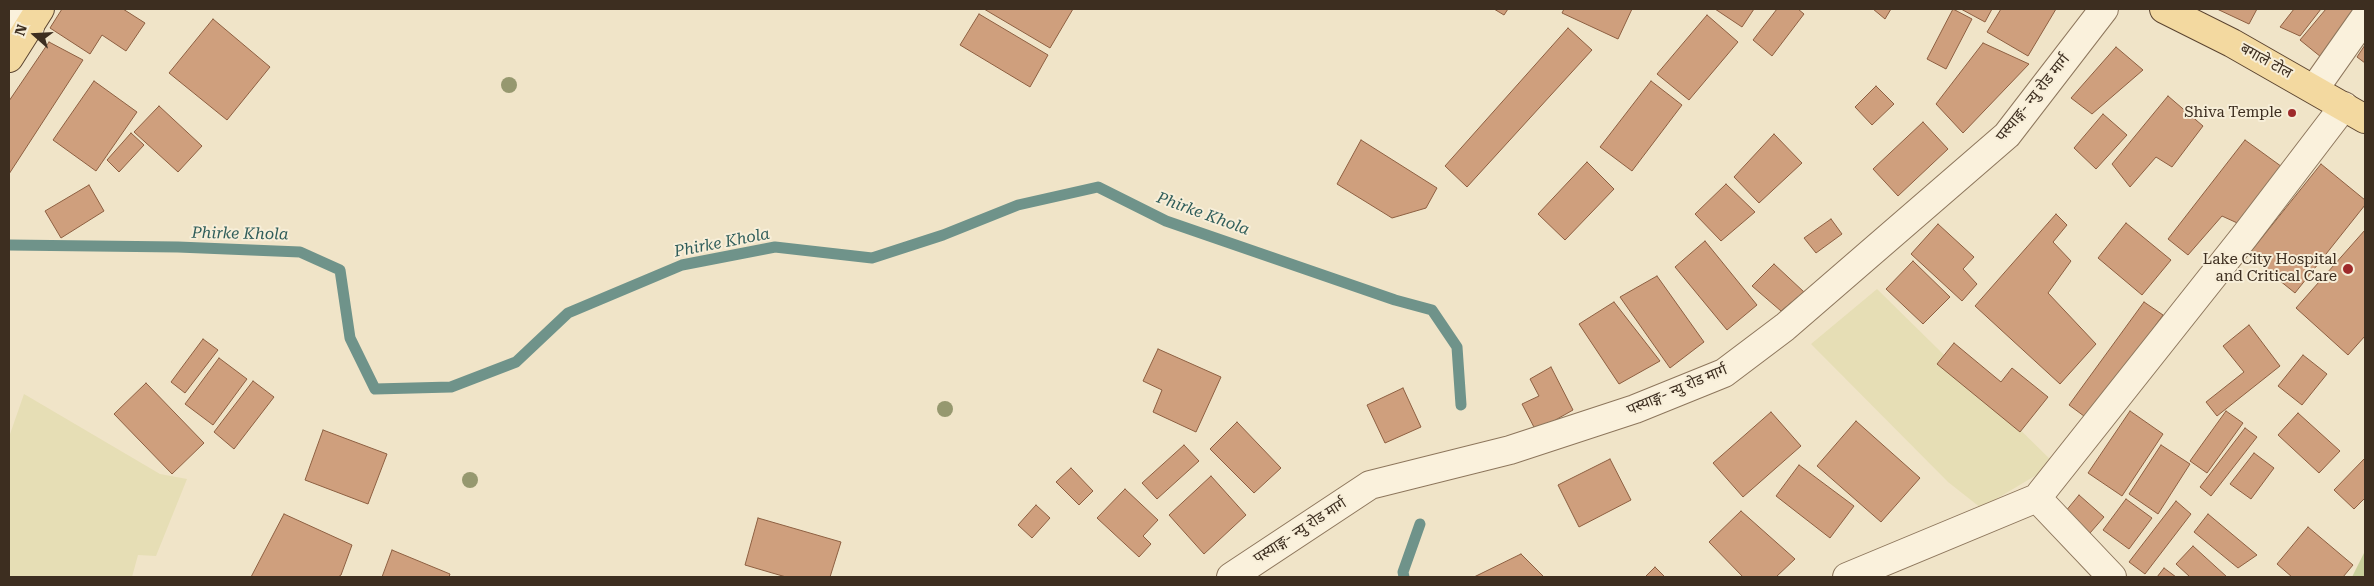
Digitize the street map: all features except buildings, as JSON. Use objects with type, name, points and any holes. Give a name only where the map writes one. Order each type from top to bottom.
[{"type":"main road","name":"बगाले टोल","points":[[2164,9],[2232,43],[2355,112]]},
{"type":"main road","points":[[9,58],[26,19]]},
{"type":"street","name":"पस्याङ्ग- न्यु रोड मार्ग","points":[[1237,575],[1370,485],[1510,450],[1634,409],[1724,372],[1785,327],[2007,135],[2104,9]]},
{"type":"street","points":[[2315,88],[2365,17]]},
{"type":"street","points":[[1847,577],[2037,498],[2244,237],[2355,112]]},
{"type":"street","points":[[2037,498],[2112,577]]},
{"type":"shaded area","points":[[1877,289],[2055,464],[1981,508],[1948,482],[1811,344]]},
{"type":"shaded area","points":[[24,394],[160,474],[187,479],[156,556],[138,555],[132,577],[9,577],[9,437]]},
{"type":"green space","points":[[2365,551],[2365,577],[2352,577]]},
{"type":"waterway","name":"Phirke Khola","points":[[9,245],[178,247],[300,252],[340,270],[350,338],[375,389],[451,387],[516,362],[568,313],[682,265],[775,247],[872,258],[943,235],[1018,205],[1098,187],[1166,221],[1395,300],[1432,310],[1457,347],[1461,405]]},
{"type":"waterway","name":"Phirke Khola","points":[[1404,577],[1403,572],[1420,524]]},
{"type":"place","name":"Shiva Temple","points":[[2292,113]]},
{"type":"place","name":"Lake City Hospital and Critical Care","points":[[2348,269]]}]
